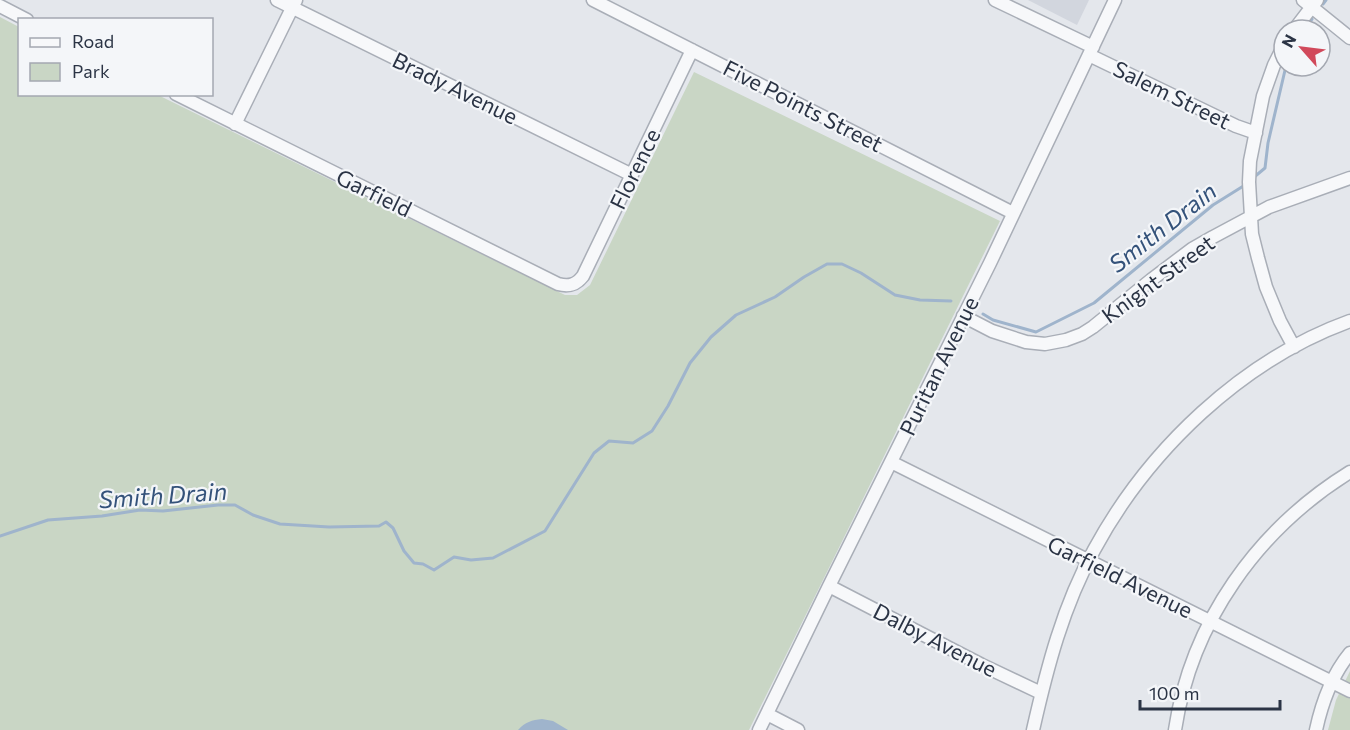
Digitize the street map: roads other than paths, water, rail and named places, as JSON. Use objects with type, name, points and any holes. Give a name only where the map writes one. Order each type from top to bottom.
[{"type":"street","name":"Brady Avenue","points":[[278,0],[295,4],[632,175]]},
{"type":"street","name":"Five Points Street","points":[[593,0],[1013,213]]},
{"type":"street","name":"Salem Street","points":[[995,0],[1236,126],[1256,133]]},
{"type":"street","name":"Puritan Avenue","points":[[759,730],[963,316],[1115,0]]},
{"type":"street","points":[[1301,18],[1310,2],[1350,38]]},
{"type":"street","points":[[235,124],[295,4]]},
{"type":"street","points":[[0,6],[23,18]]},
{"type":"street","name":"Florence","points":[[574,285],[583,276],[692,50]]},
{"type":"street","points":[[1272,70],[1263,96],[1250,161],[1252,234],[1266,287],[1293,347]]},
{"type":"street","name":"Garfield","points":[[180,96],[558,284],[574,285]]},
{"type":"street","name":"Knight Street","points":[[963,316],[992,331],[1026,342],[1045,344],[1066,340],[1093,327],[1192,249],[1251,215],[1288,199],[1350,178]]},
{"type":"street","points":[[1033,730],[1050,658],[1074,592],[1088,561],[1123,501],[1145,472],[1198,416],[1227,392],[1293,347],[1350,321]]},
{"type":"street","name":"Garfield Avenue","points":[[891,462],[1350,691]]},
{"type":"street","points":[[1175,730],[1193,658],[1230,586],[1261,546],[1298,509],[1350,472]]},
{"type":"street","name":"Dalby Avenue","points":[[829,586],[1041,693]]},
{"type":"street","points":[[1316,730],[1322,705],[1332,682],[1350,653]]},
{"type":"street","points":[[767,714],[798,730]]},
{"type":"water","points":[[542,719],[553,721],[568,730],[518,730],[529,722]]},
{"type":"waterway","name":"Smith Drain","points":[[1323,4],[1326,0]]},
{"type":"waterway","name":"Smith Drain","points":[[1253,178],[1265,168],[1268,143],[1283,78]]},
{"type":"waterway","name":"Smith Drain","points":[[983,314],[993,320],[1036,332],[1094,303],[1213,205],[1245,185]]},
{"type":"waterway","name":"Smith Drain","points":[[0,536],[48,520],[102,516],[140,510],[163,511],[235,505],[253,515],[280,524],[329,527],[379,526],[386,522],[393,528],[404,551],[414,563],[423,564],[434,570],[454,557],[471,560],[493,558],[545,531],[594,453],[609,441],[633,443],[652,431],[690,363],[711,337],[736,315],[775,297],[827,264],[842,264],[861,273],[895,295],[920,300],[951,301]]}]
